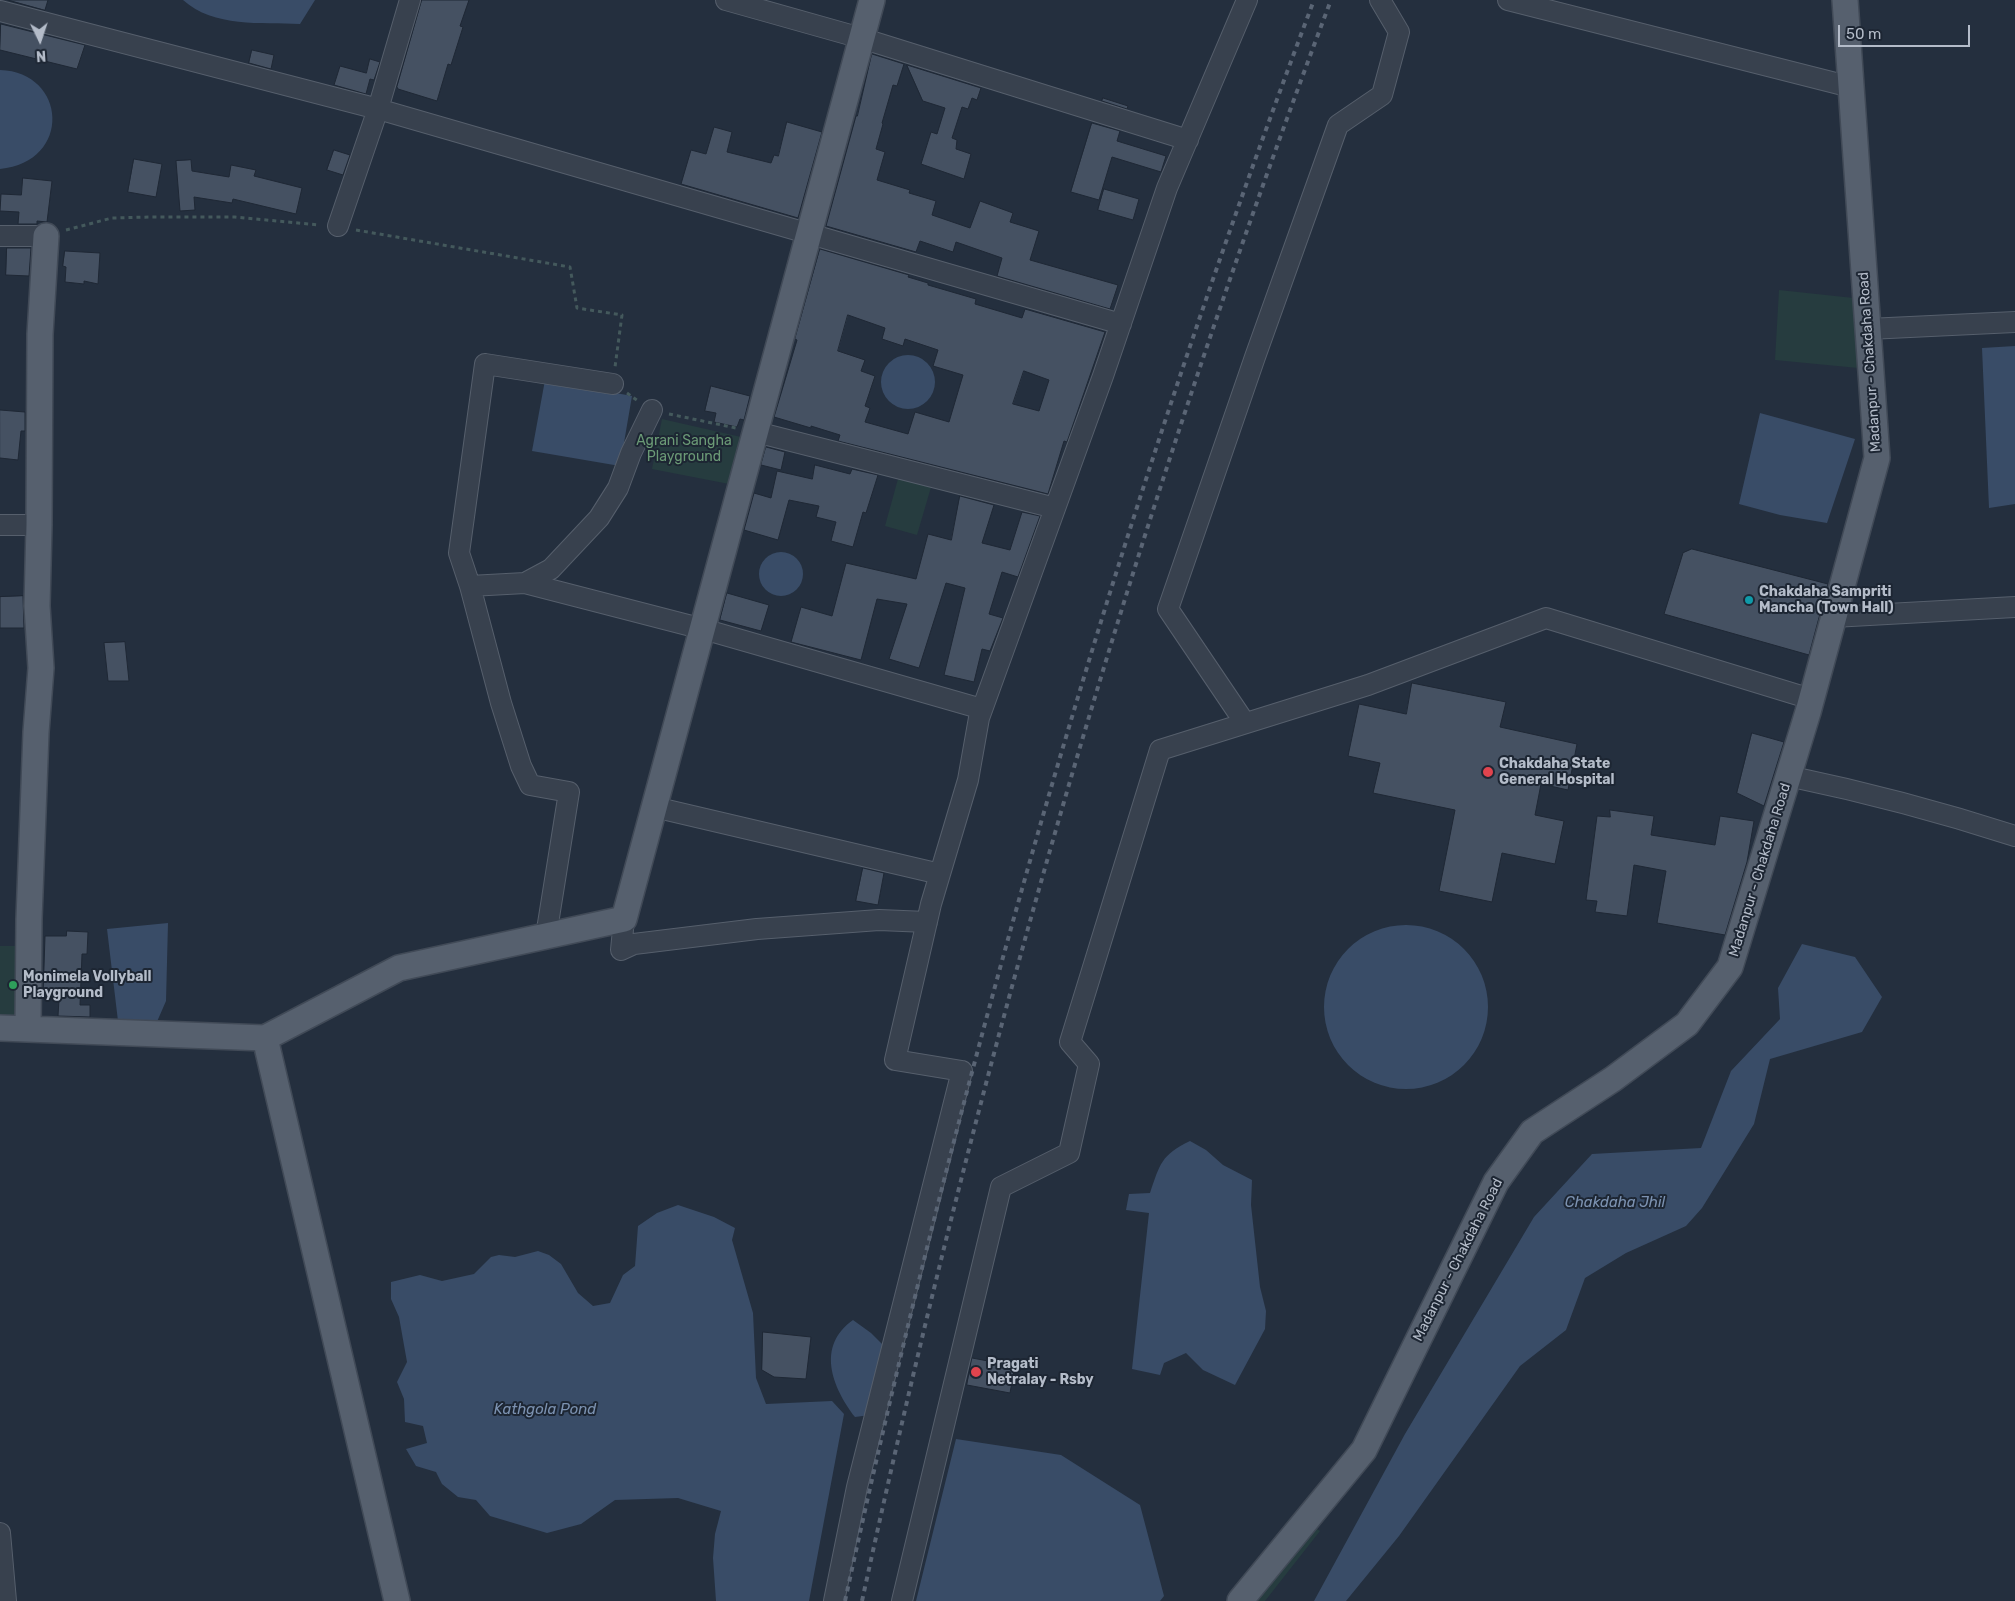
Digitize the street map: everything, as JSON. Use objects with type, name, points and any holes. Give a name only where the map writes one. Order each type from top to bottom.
[{"type":"main road","points":[[0,1028],[265,1038],[399,968],[624,919],[872,0]]},
{"type":"main road","name":"Madanpur - Chakdaha Road","points":[[1240,1601],[1364,1450],[1496,1182],[1532,1132],[1613,1079],[1688,1024],[1730,967],[1811,699],[1877,458],[1845,0]]},
{"type":"main road","points":[[28,1029],[29,919],[36,732],[41,668],[36,606],[39,525],[40,334],[46,236]]},
{"type":"main road","points":[[265,1038],[397,1601]]},
{"type":"street","points":[[338,226],[378,109],[410,0]]},
{"type":"street","points":[[726,0],[861,38],[1188,140]]},
{"type":"street","points":[[834,1601],[857,1487],[962,1071],[895,1060],[927,922],[968,780],[979,718],[1167,188],[1247,0]]},
{"type":"street","points":[[1245,724],[1168,609],[1338,125],[1382,95],[1399,32],[1380,0]]},
{"type":"street","points":[[1508,0],[1851,87]]},
{"type":"street","points":[[0,11],[378,109],[1120,324]]},
{"type":"street","points":[[0,236],[46,236]]},
{"type":"street","points":[[1868,329],[2015,322]]},
{"type":"street","points":[[546,936],[569,792],[530,785],[524,773],[501,703],[470,586],[459,553],[485,364],[613,384]]},
{"type":"street","points":[[525,583],[551,569],[599,518],[618,488],[631,453],[652,410]]},
{"type":"street","points":[[756,432],[1055,508]]},
{"type":"street","points":[[0,525],[39,525]]},
{"type":"street","points":[[470,586],[525,583],[703,629],[982,709]]},
{"type":"street","points":[[1833,617],[2015,607]]},
{"type":"street","points":[[902,1601],[1001,1187],[1069,1153],[1090,1064],[1070,1042],[1160,750],[1368,685],[1546,618],[1811,699]]},
{"type":"street","points":[[1788,776],[1925,809],[2015,836]]},
{"type":"street","points":[[654,807],[940,874]]},
{"type":"street","points":[[624,919],[621,950],[634,944],[757,929],[879,920],[927,922]]},
{"type":"street","points":[[0,1533],[6,1601]]},
{"type":"path","points":[[46,236],[112,218],[235,217],[338,226],[570,267],[577,308],[622,315],[613,384],[652,410],[756,432]]},
{"type":"green space","points":[[1779,290],[1863,299],[1858,368],[1775,360]]},
{"type":"green space","name":"Agrani Sangha Playground","points":[[662,419],[741,437],[729,484],[652,469]]},
{"type":"green space","points":[[901,468],[934,477],[917,535],[885,526]]},
{"type":"green space","name":"Monimela Vollyball Playground","points":[[0,946],[27,946],[25,1025],[0,1024]]},
{"type":"green space","points":[[1310,1524],[1320,1531],[1265,1601],[1246,1601]]},
{"type":"water","points":[[183,0],[315,0],[300,24],[238,22],[223,19],[195,9]]},
{"type":"water","points":[[0,70],[22,75],[39,85],[49,100],[52,118],[50,135],[40,151],[24,163],[0,169]]},
{"type":"water","points":[[2015,346],[2015,504],[1989,508],[1982,348]]},
{"type":"water","points":[[908,355],[918,357],[927,363],[933,372],[935,382],[933,392],[927,401],[918,407],[908,409],[898,407],[889,401],[883,392],[881,382],[883,372],[889,363],[898,357]]},
{"type":"water","points":[[545,380],[632,396],[620,466],[532,451]]},
{"type":"water","points":[[1760,413],[1855,439],[1827,523],[1780,515],[1739,504]]},
{"type":"water","points":[[777,552],[785,552],[797,558],[803,574],[797,590],[785,596],[777,596],[765,590],[759,578],[759,570],[765,558]]},
{"type":"water","points":[[168,923],[166,1001],[156,1024],[118,1021],[107,929]]},
{"type":"water","points":[[1414,925],[1430,928],[1445,934],[1470,955],[1479,968],[1485,983],[1488,1007],[1487,1023],[1479,1046],[1458,1071],[1445,1080],[1430,1086],[1398,1089],[1382,1086],[1360,1076],[1337,1053],[1325,1023],[1324,999],[1327,983],[1337,961],[1360,938],[1390,926]]},
{"type":"water","name":"Chakdaha Jhil","points":[[1802,944],[1855,957],[1882,997],[1862,1032],[1770,1059],[1754,1124],[1702,1208],[1686,1226],[1626,1253],[1585,1278],[1566,1330],[1520,1366],[1399,1536],[1346,1601],[1314,1601],[1405,1434],[1534,1217],[1592,1154],[1701,1148],[1731,1071],[1780,1019],[1778,988]]},
{"type":"water","points":[[1190,1141],[1206,1150],[1223,1165],[1252,1180],[1251,1205],[1260,1287],[1266,1311],[1265,1329],[1235,1385],[1203,1370],[1186,1353],[1164,1363],[1160,1375],[1132,1369],[1149,1213],[1126,1210],[1129,1194],[1150,1193],[1163,1161],[1173,1151]]},
{"type":"water","name":"Kathgola Pond","points":[[678,1205],[714,1217],[735,1228],[732,1240],[753,1313],[756,1378],[766,1404],[832,1401],[844,1414],[809,1601],[716,1601],[713,1558],[715,1534],[721,1511],[678,1498],[615,1500],[581,1524],[547,1533],[490,1516],[476,1500],[458,1497],[442,1484],[436,1472],[416,1466],[406,1449],[427,1443],[423,1426],[405,1422],[404,1399],[397,1382],[407,1362],[399,1317],[391,1299],[391,1282],[420,1275],[442,1281],[474,1274],[491,1257],[499,1255],[515,1257],[538,1251],[549,1255],[561,1264],[578,1293],[593,1306],[610,1303],[623,1275],[635,1266],[638,1226],[657,1213]]},
{"type":"water","points":[[853,1320],[871,1333],[887,1349],[870,1415],[855,1417],[840,1393],[831,1367],[831,1354],[834,1342],[842,1330]]},
{"type":"water","points":[[956,1439],[1061,1455],[1140,1505],[1164,1596],[1160,1601],[916,1601]]},
{"type":"building","points":[[8,0],[48,0],[45,10]]},
{"type":"building","points":[[422,0],[469,0],[460,26],[463,27],[451,65],[448,64],[437,101],[398,89],[397,87]]},
{"type":"building","points":[[1,24],[85,45],[77,69],[0,50]]},
{"type":"building","points":[[252,50],[274,55],[271,69],[249,63]]},
{"type":"building","points":[[872,54],[904,64],[897,86],[893,85],[882,123],[876,149],[885,152],[877,180],[910,190],[909,193],[936,201],[932,215],[970,228],[980,201],[1013,213],[1010,222],[1039,231],[1030,260],[1118,285],[1110,309],[997,276],[1002,258],[956,242],[953,252],[920,241],[916,252],[826,226],[857,116]]},
{"type":"building","points":[[370,59],[380,62],[374,80],[370,79],[366,94],[334,85],[340,66],[366,73]]},
{"type":"building","points":[[907,65],[981,88],[977,100],[972,98],[968,109],[962,107],[952,138],[957,140],[956,149],[971,154],[964,179],[921,164],[931,132],[937,134],[945,108],[923,101]]},
{"type":"building","points":[[1103,98],[1128,106],[1127,109],[1102,101]]},
{"type":"building","points":[[787,122],[822,132],[798,218],[681,184],[691,150],[706,154],[714,127],[732,132],[727,152],[771,163],[774,155],[778,156]]},
{"type":"building","points":[[1092,123],[1120,131],[1117,141],[1166,156],[1161,172],[1112,157],[1099,200],[1071,192]]},
{"type":"building","points":[[334,150],[350,155],[343,175],[327,170]]},
{"type":"building","points":[[134,159],[162,164],[156,197],[128,192]]},
{"type":"building","points":[[191,160],[192,171],[229,177],[231,165],[256,170],[254,176],[302,188],[296,214],[233,199],[232,203],[194,197],[195,210],[180,211],[176,161]]},
{"type":"building","points":[[23,178],[52,181],[47,222],[37,221],[37,224],[18,224],[19,212],[0,211],[1,194],[21,195]]},
{"type":"building","points":[[1104,189],[1139,199],[1133,220],[1098,210]]},
{"type":"building","points":[[7,248],[31,248],[29,276],[6,275]]},
{"type":"building","points":[[820,249],[909,275],[908,277],[928,283],[928,285],[976,299],[975,304],[1022,318],[1025,309],[1105,332],[1067,442],[1064,441],[1048,494],[838,441],[840,435],[774,417],[797,340],[795,339]],"holes":[[[848,315],[885,328],[882,339],[903,346],[905,339],[938,350],[933,366],[963,375],[949,422],[915,412],[908,434],[865,422],[870,408],[865,406],[875,376],[861,371],[865,360],[838,351]],[[1024,371],[1049,380],[1039,411],[1013,404]]]},
{"type":"building","points":[[65,251],[100,253],[98,284],[84,281],[84,284],[65,282],[66,267],[63,266]]},
{"type":"building","points":[[711,386],[750,396],[744,420],[740,419],[737,427],[714,422],[716,413],[705,411]]},
{"type":"building","points":[[0,410],[25,412],[25,431],[21,431],[18,460],[0,458]]},
{"type":"building","points":[[766,447],[785,452],[781,470],[761,465]]},
{"type":"building","points":[[815,465],[850,474],[852,469],[878,475],[866,513],[863,512],[853,547],[831,541],[836,522],[816,517],[819,506],[789,500],[778,540],[744,530],[754,493],[771,498],[777,471],[812,479]]},
{"type":"building","points":[[960,496],[994,505],[982,543],[1010,550],[1022,512],[1040,516],[1018,577],[1002,572],[989,614],[1003,618],[990,651],[982,649],[974,682],[944,675],[965,588],[946,583],[919,668],[889,659],[907,604],[877,599],[861,660],[791,642],[801,607],[832,616],[846,563],[916,579],[928,534],[951,540]]},
{"type":"building","name":"Chakdaha Sampriti Mancha (Town Hall)","points":[[1692,549],[1828,584],[1809,655],[1664,614],[1683,553]]},
{"type":"building","points":[[727,593],[769,605],[761,631],[720,620]]},
{"type":"building","points":[[23,596],[24,628],[0,628],[0,597]]},
{"type":"building","points":[[125,642],[129,681],[108,681],[104,643]]},
{"type":"building","points":[[1412,683],[1506,702],[1500,727],[1577,744],[1568,790],[1541,784],[1535,815],[1564,821],[1555,864],[1502,853],[1492,902],[1439,891],[1455,810],[1373,793],[1380,763],[1348,756],[1359,704],[1406,714]]},
{"type":"building","points":[[1752,733],[1784,742],[1764,806],[1737,793]]},
{"type":"building","points":[[1610,810],[1654,816],[1651,835],[1715,845],[1720,816],[1754,821],[1747,862],[1725,935],[1657,923],[1666,871],[1634,865],[1627,916],[1595,912],[1597,901],[1586,900],[1597,816],[1610,817]]},
{"type":"building","points":[[863,868],[884,873],[878,905],[856,901]]},
{"type":"building","points":[[67,931],[88,932],[87,954],[82,954],[80,1005],[90,1005],[90,1017],[58,1016],[59,999],[43,997],[45,936],[66,936]]},
{"type":"building","points":[[763,1332],[811,1337],[806,1379],[774,1377],[762,1370]]},
{"type":"building","points":[[972,1358],[1015,1366],[1010,1393],[967,1385]]},
{"type":"railway","points":[[845,1601],[891,1397],[940,1195],[993,993],[1050,792],[1110,592],[1174,393],[1242,196],[1314,0]]},
{"type":"railway","points":[[862,1601],[908,1397],[957,1195],[1010,993],[1067,792],[1127,592],[1191,393],[1259,196],[1331,0]]},
{"type":"place","name":"Chakdaha Sampriti Mancha (Town Hall)","points":[[1749,600]]},
{"type":"place","name":"Chakdaha State General Hospital","points":[[1488,772]]},
{"type":"place","name":"Monimela Vollyball Playground","points":[[13,985]]},
{"type":"place","name":"Pragati Netralay - Rsby","points":[[976,1372]]}]
